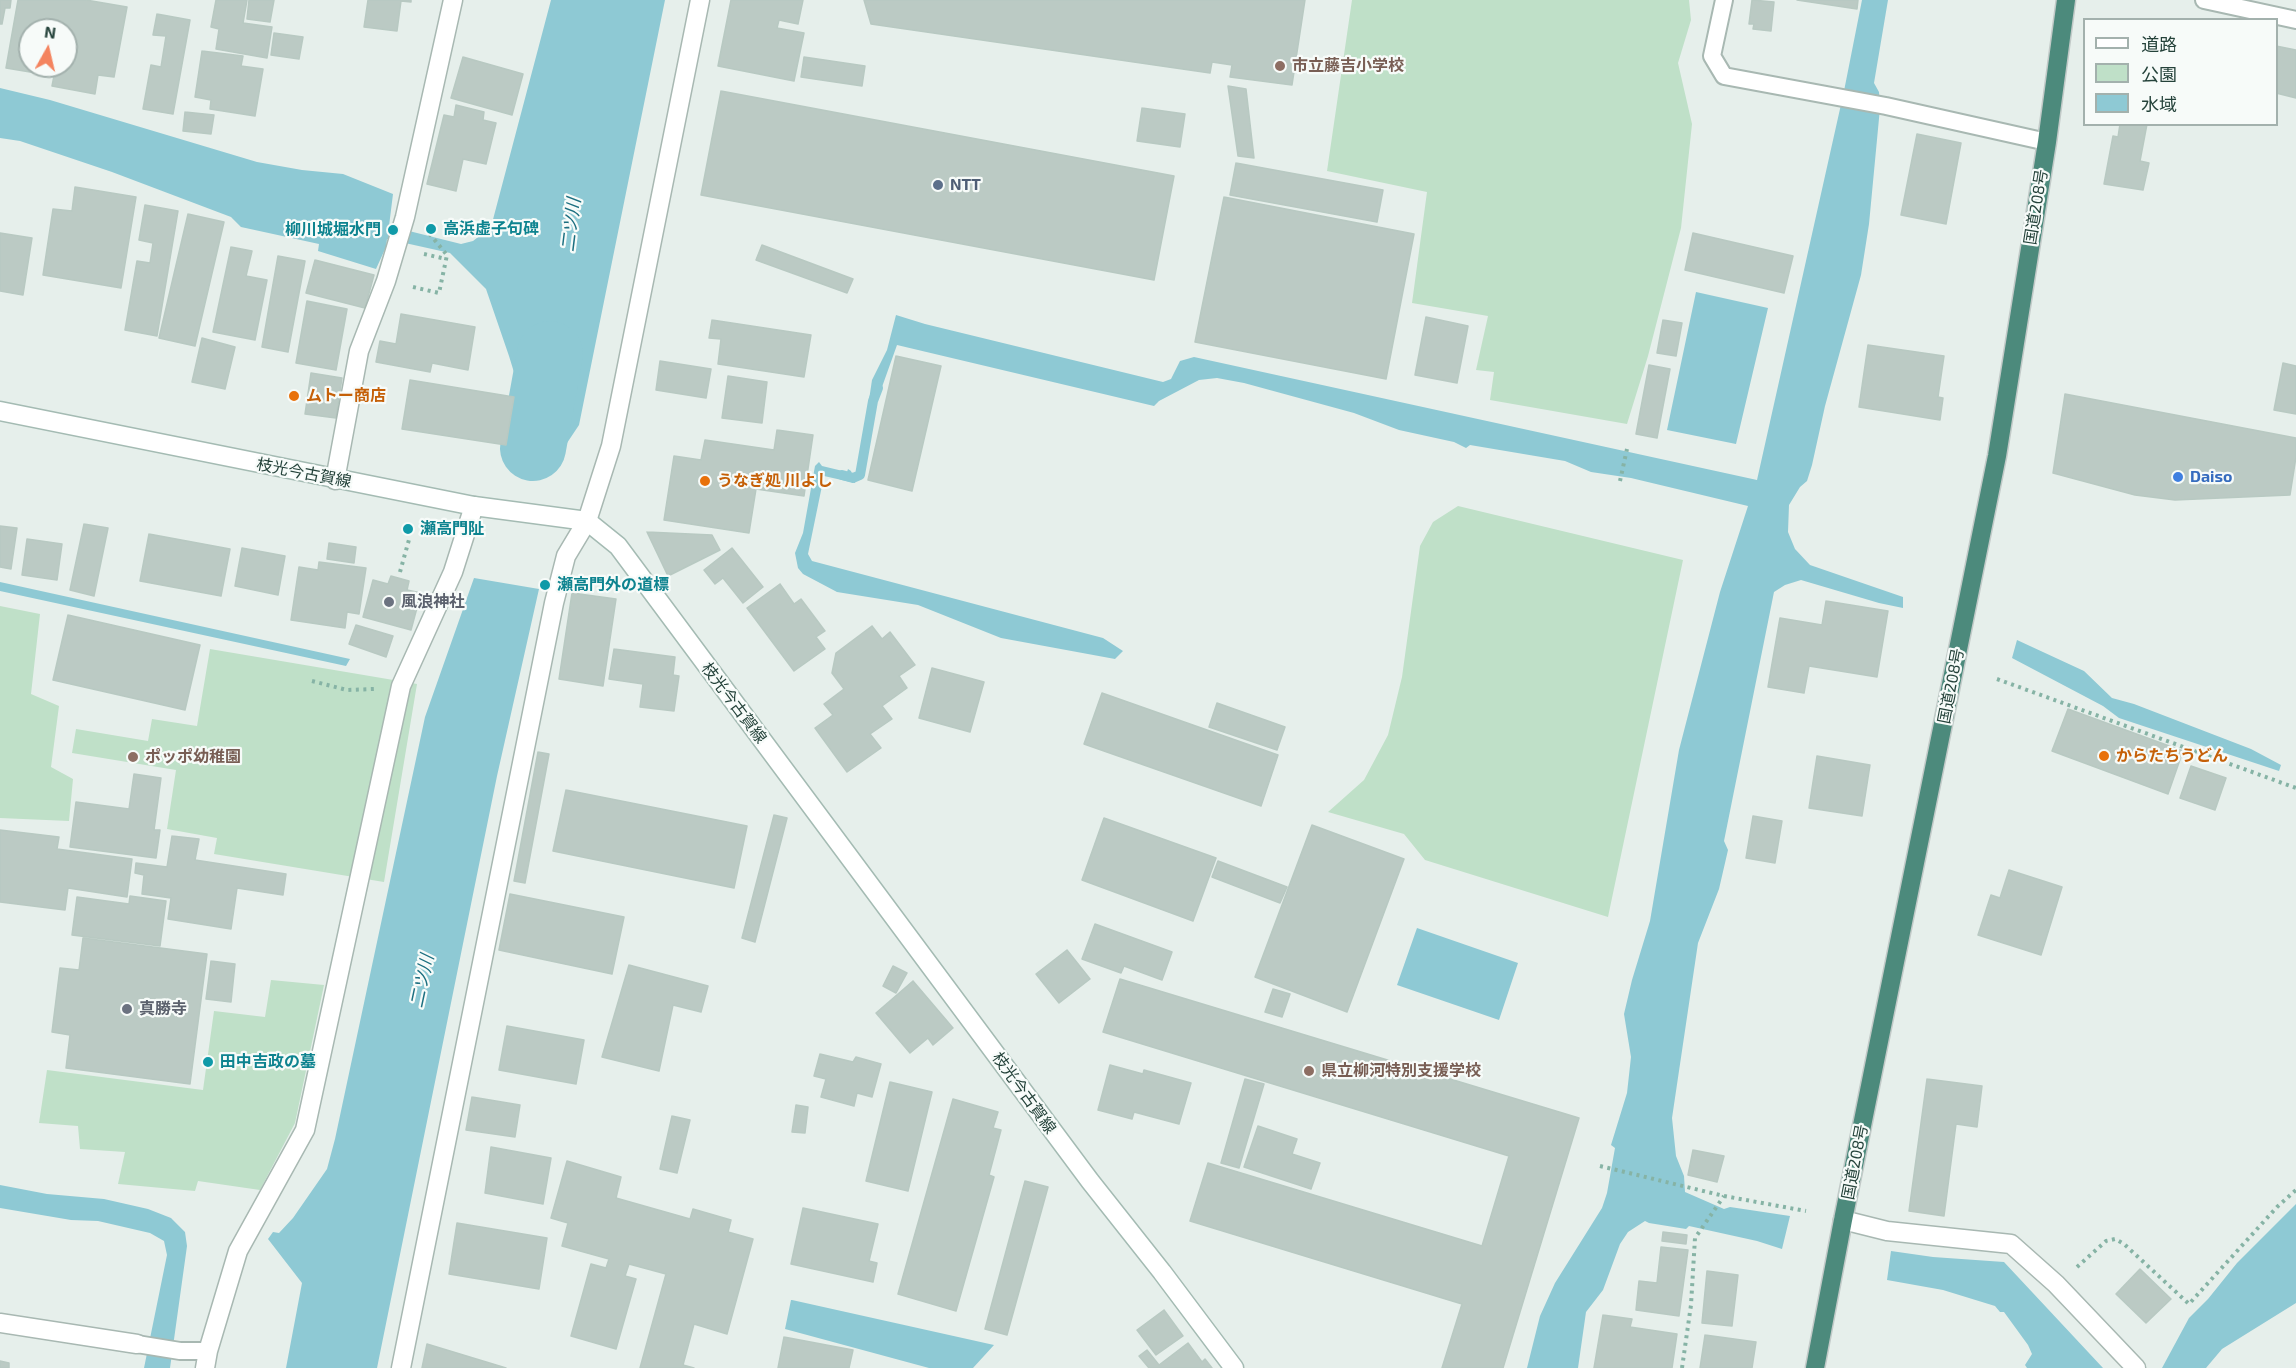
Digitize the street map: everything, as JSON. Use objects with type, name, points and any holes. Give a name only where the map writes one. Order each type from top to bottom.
[{"type":"highway","name":"国道208号","points":[[1815,1368],[1997,456],[2066,0]]},
{"type":"street","points":[[335,480],[359,351],[386,281],[400,235],[453,0]]},
{"type":"street","points":[[401,1368],[554,603],[566,556],[587,521],[611,446],[700,0]]},
{"type":"street","name":"枝光今古賀線","points":[[0,411],[335,480],[474,506],[587,521],[618,546],[1090,1182],[1162,1272],[1234,1368]]},
{"type":"street","points":[[207,1359],[238,1251],[305,1130],[401,686],[453,572],[474,506]]},
{"type":"street","points":[[1843,1222],[1887,1231],[2011,1244],[2056,1284],[2136,1368]]},
{"type":"street","points":[[0,1323],[137,1344]]},
{"type":"lane","points":[[1724,0],[1712,56],[1724,76],[1886,106],[2046,142]]},
{"type":"lane","points":[[2204,0],[2296,20]]},
{"type":"lane","points":[[137,1344],[180,1351],[207,1359]]},
{"type":"path","points":[[386,281],[439,293],[447,255],[431,235]]},
{"type":"path","points":[[1620,481],[1627,449]]},
{"type":"path","points":[[400,572],[410,536]]},
{"type":"path","points":[[1997,679],[2296,788]]},
{"type":"path","points":[[312,681],[347,690],[401,686]]},
{"type":"path","points":[[1600,1166],[1724,1196],[1806,1211]]},
{"type":"path","points":[[2056,1284],[2106,1241],[2115,1239],[2124,1244],[2189,1304],[2277,1207],[2296,1190]]},
{"type":"path","points":[[1682,1368],[1691,1305],[1695,1238],[1724,1196]]},
{"type":"green space","points":[[1352,0],[1689,0],[1691,20],[1678,63],[1692,124],[1681,228],[1648,356],[1627,424],[1490,400],[1494,372],[1476,370],[1488,316],[1412,303],[1427,192],[1327,171]]},
{"type":"green space","points":[[1458,506],[1683,560],[1608,917],[1425,860],[1404,834],[1328,812],[1364,780],[1388,735],[1402,677],[1420,546],[1433,522]]},
{"type":"green space","points":[[0,606],[40,614],[31,694],[59,706],[51,767],[73,779],[69,821],[0,818]]},
{"type":"green space","points":[[210,649],[417,684],[384,882],[214,854],[217,838],[167,829],[176,770],[72,753],[76,729],[148,741],[152,719],[197,726]]},
{"type":"green space","points":[[271,980],[324,985],[295,1123],[260,1190],[198,1181],[195,1191],[118,1184],[125,1152],[80,1149],[78,1126],[39,1123],[47,1070],[203,1090],[214,1011],[265,1017]]},
{"type":"water","points":[[551,0],[665,0],[579,425],[563,449],[515,441],[521,395],[486,289],[450,253],[387,239],[386,247],[376,269],[318,251],[319,244],[241,227],[231,217],[112,172],[20,141],[0,138],[0,88],[50,100],[257,162],[343,174],[393,194],[389,226],[461,244],[473,241],[491,227]]},
{"type":"water","points":[[1862,0],[1888,0],[1874,83],[1879,92],[1880,108],[1869,224],[1861,275],[1825,406],[1812,465],[1807,481],[1800,487],[1789,505],[1788,532],[1795,549],[1810,565],[1903,597],[1903,608],[1801,580],[1785,585],[1774,592],[1724,841],[1728,850],[1719,889],[1698,943],[1672,1118],[1676,1156],[1684,1176],[1685,1192],[1724,1209],[1730,1207],[1790,1216],[1782,1249],[1689,1226],[1686,1229],[1645,1221],[1628,1232],[1620,1244],[1603,1290],[1586,1312],[1578,1368],[1527,1368],[1540,1316],[1555,1283],[1602,1208],[1607,1193],[1615,1148],[1611,1145],[1627,1093],[1631,1057],[1624,1014],[1650,921],[1679,750],[1720,592],[1748,506],[1631,478],[1591,472],[1565,461],[1470,445],[1466,448],[1454,442],[1399,430],[1354,413],[1244,383],[1217,378],[1199,380],[1159,401],[1154,406],[897,345],[877,401],[869,400],[872,380],[887,350],[896,315],[1163,382],[1171,379],[1180,361],[1194,357],[1757,480],[1844,91]]},
{"type":"water","points":[[1696,292],[1768,308],[1736,444],[1667,430]]},
{"type":"water","points":[[819,462],[822,466],[847,472],[848,469],[852,474],[856,474],[855,483],[824,476],[808,554],[812,561],[1103,638],[1123,651],[1115,659],[1001,638],[918,605],[837,592],[803,574],[798,568],[795,553],[803,533],[815,466]]},
{"type":"water","points":[[474,578],[539,589],[497,776],[377,1368],[286,1368],[302,1283],[268,1239],[273,1232],[279,1233],[293,1218],[327,1169],[425,717]]},
{"type":"water","points":[[0,582],[350,659],[346,666],[0,591]]},
{"type":"water","points":[[2017,640],[2084,671],[2112,698],[2134,704],[2251,749],[2281,765],[2279,771],[2119,718],[2103,706],[2012,658]]},
{"type":"water","points":[[1417,928],[1518,963],[1499,1020],[1397,985]]},
{"type":"water","points":[[0,1185],[47,1194],[104,1199],[148,1209],[171,1218],[185,1232],[187,1246],[170,1368],[144,1368],[167,1255],[164,1241],[150,1233],[98,1221],[71,1220],[0,1208]]},
{"type":"water","points":[[2296,1204],[2296,1303],[2222,1349],[2206,1368],[2162,1368],[2189,1318],[2208,1299],[2237,1263]]},
{"type":"water","points":[[1891,1251],[1933,1257],[2004,1262],[2103,1368],[2027,1368],[2025,1365],[2032,1354],[2004,1312],[2000,1312],[1995,1306],[1943,1290],[1887,1280]]},
{"type":"water","points":[[791,1300],[994,1345],[973,1368],[929,1368],[785,1329]]},
{"type":"building","points":[[0,0],[11,0],[10,8],[5,8],[2,24],[0,24]]},
{"type":"building","points":[[18,0],[86,0],[127,7],[114,77],[98,75],[95,94],[52,86],[54,78],[78,78],[78,18],[18,18],[18,70],[6,68]]},
{"type":"building","points":[[216,0],[247,0],[243,23],[272,27],[267,58],[216,49],[219,29],[211,27]]},
{"type":"building","points":[[249,0],[274,0],[270,22],[247,19]]},
{"type":"building","points":[[368,0],[411,0],[411,2],[401,1],[397,31],[364,27]]},
{"type":"building","points":[[731,0],[803,0],[798,24],[779,20],[777,28],[804,33],[794,81],[718,66]]},
{"type":"building","points":[[864,0],[1305,0],[1292,85],[1230,77],[1232,65],[1212,62],[1210,73],[871,24]]},
{"type":"building","points":[[1752,0],[1774,2],[1771,31],[1753,29],[1754,24],[1749,24]]},
{"type":"building","points":[[1797,0],[1858,0],[1857,9]]},
{"type":"building","points":[[157,14],[190,20],[173,114],[143,109],[151,65],[161,67],[166,36],[153,35]]},
{"type":"building","points":[[274,33],[303,37],[299,59],[271,55]]},
{"type":"building","points":[[2278,46],[2296,50],[2296,98],[2278,94]]},
{"type":"building","points":[[202,51],[243,56],[241,66],[263,69],[255,116],[210,109],[211,100],[195,97]]},
{"type":"building","points":[[463,57],[523,74],[512,115],[451,98]]},
{"type":"building","points":[[804,57],[865,66],[862,86],[801,77]]},
{"type":"building","points":[[1228,86],[1246,89],[1254,158],[1238,156]]},
{"type":"building","name":"NTT","points":[[721,91],[1174,176],[1154,280],[701,195]]},
{"type":"building","points":[[456,105],[484,112],[483,120],[496,123],[486,164],[463,159],[456,191],[427,184],[444,115],[454,117]]},
{"type":"building","points":[[1142,108],[1185,114],[1180,147],[1137,141]]},
{"type":"building","points":[[185,112],[214,115],[211,134],[183,131]]},
{"type":"building","points":[[2120,126],[2147,126],[2140,161],[2149,163],[2143,190],[2104,184],[2113,136],[2118,137]]},
{"type":"building","points":[[1917,134],[1961,143],[1946,224],[1901,215]]},
{"type":"building","points":[[1236,163],[1383,190],[1377,222],[1230,195]]},
{"type":"building","points":[[75,187],[136,197],[121,288],[43,275],[53,209],[72,211]]},
{"type":"building","points":[[1224,197],[1414,234],[1386,379],[1195,342]]},
{"type":"building","points":[[145,205],[178,211],[157,336],[125,330],[137,261],[150,263],[153,243],[139,240]]},
{"type":"building","points":[[188,214],[224,222],[195,346],[159,338]]},
{"type":"building","points":[[0,233],[32,238],[23,295],[0,291]]},
{"type":"building","points":[[1693,233],[1793,256],[1784,293],[1685,270]]},
{"type":"building","points":[[762,245],[853,279],[847,293],[756,260]]},
{"type":"building","points":[[231,247],[252,251],[246,276],[267,280],[255,340],[213,332]]},
{"type":"building","points":[[278,256],[305,261],[288,352],[262,347]]},
{"type":"building","points":[[315,260],[374,275],[365,308],[306,293]]},
{"type":"building","points":[[307,301],[347,309],[336,370],[296,363]]},
{"type":"building","points":[[401,314],[475,327],[468,370],[432,363],[430,372],[376,362],[380,341],[396,344]]},
{"type":"building","points":[[1426,317],[1468,326],[1457,383],[1415,375]]},
{"type":"building","points":[[712,320],[811,335],[804,377],[718,364],[721,339],[709,338]]},
{"type":"building","points":[[1663,320],[1682,323],[1676,356],[1657,353]]},
{"type":"building","points":[[202,338],[235,347],[225,389],[192,382]]},
{"type":"building","points":[[1868,345],[1944,356],[1938,397],[1943,398],[1940,420],[1859,407]]},
{"type":"building","points":[[896,356],[941,366],[912,491],[868,480]]},
{"type":"building","points":[[660,361],[711,369],[706,398],[656,390]]},
{"type":"building","points":[[2283,363],[2296,366],[2296,414],[2274,410]]},
{"type":"building","points":[[1649,365],[1670,369],[1657,438],[1636,434]]},
{"type":"building","points":[[311,373],[342,378],[336,418],[305,414]]},
{"type":"building","points":[[728,376],[767,382],[762,423],[722,418]]},
{"type":"building","points":[[410,380],[514,397],[506,445],[402,429]]},
{"type":"building","points":[[2065,394],[2296,438],[2296,457],[2290,495],[2175,500],[2135,495],[2053,473]]},
{"type":"building","points":[[777,430],[813,435],[804,496],[756,489],[749,533],[664,520],[674,456],[701,460],[705,440],[774,450]]},
{"type":"building","points":[[84,524],[108,528],[94,596],[70,590]]},
{"type":"building","points":[[0,526],[17,528],[11,569],[0,567]]},
{"type":"building","points":[[647,532],[712,535],[720,550],[668,576]]},
{"type":"building","points":[[149,534],[230,549],[221,596],[140,581]]},
{"type":"building","points":[[27,539],[62,544],[57,580],[22,575]]},
{"type":"building","points":[[329,543],[356,547],[354,563],[327,559]]},
{"type":"building","points":[[242,548],[285,556],[278,595],[235,586]]},
{"type":"building","points":[[732,548],[763,587],[743,603],[723,578],[715,584],[704,570]]},
{"type":"building","points":[[319,562],[366,568],[359,614],[347,612],[345,628],[291,620],[299,567],[318,570]]},
{"type":"building","points":[[391,576],[409,581],[407,590],[421,593],[411,630],[363,617],[373,580],[388,584]]},
{"type":"building","points":[[780,584],[794,604],[801,599],[825,631],[816,637],[825,649],[794,671],[747,608]]},
{"type":"building","points":[[572,593],[616,599],[603,686],[559,679]]},
{"type":"building","points":[[1826,601],[1888,611],[1877,677],[1809,666],[1804,693],[1768,687],[1780,618],[1822,625]]},
{"type":"building","points":[[68,615],[200,645],[185,710],[53,680]]},
{"type":"building","points":[[356,625],[393,636],[386,657],[349,644]]},
{"type":"building","points":[[872,626],[882,639],[890,632],[915,665],[899,676],[907,688],[882,706],[892,719],[870,734],[881,748],[847,772],[815,728],[833,715],[824,704],[844,689],[832,673],[836,653]]},
{"type":"building","points":[[614,649],[675,657],[673,675],[679,676],[674,711],[640,707],[643,684],[609,679]]},
{"type":"building","points":[[932,668],[984,682],[970,732],[919,718]]},
{"type":"building","points":[[1102,693],[1278,755],[1261,806],[1084,744]]},
{"type":"building","points":[[1217,703],[1285,727],[1277,750],[1209,727]]},
{"type":"building","points":[[2068,709],[2183,751],[2168,794],[2052,751]]},
{"type":"building","points":[[538,752],[549,754],[525,883],[514,881]]},
{"type":"building","points":[[1817,756],[1870,765],[1862,816],[1809,808]]},
{"type":"building","points":[[2191,766],[2226,778],[2215,810],[2180,798]]},
{"type":"building","points":[[134,774],[161,778],[154,830],[160,830],[156,858],[70,847],[76,802],[129,809]]},
{"type":"building","points":[[566,790],[747,826],[734,888],[553,851]]},
{"type":"building","points":[[774,815],[787,818],[755,942],[742,938]]},
{"type":"building","points":[[1753,816],[1782,821],[1775,863],[1746,858]]},
{"type":"building","points":[[1104,818],[1216,858],[1193,921],[1082,880]]},
{"type":"building","points":[[1312,825],[1404,859],[1347,1012],[1255,977]]},
{"type":"building","points":[[0,830],[59,837],[57,849],[132,859],[127,897],[68,888],[65,910],[0,902]]},
{"type":"building","points":[[172,836],[199,839],[195,860],[286,874],[283,895],[237,888],[231,929],[168,919],[171,898],[142,894],[144,875],[135,873],[136,863],[167,867]]},
{"type":"building","points":[[1218,861],[1287,887],[1280,903],[1212,877]]},
{"type":"building","points":[[2009,870],[2062,887],[2041,955],[1978,935],[1991,895],[2000,898]]},
{"type":"building","points":[[510,894],[624,917],[612,974],[499,950]]},
{"type":"building","points":[[130,896],[166,901],[160,946],[72,935],[77,897],[129,904]]},
{"type":"building","points":[[1095,924],[1172,952],[1162,980],[1124,966],[1121,973],[1082,959]]},
{"type":"building","points":[[83,938],[207,954],[190,1084],[66,1068],[70,1035],[52,1032],[60,968],[79,970]]},
{"type":"building","points":[[1067,950],[1090,979],[1059,1003],[1036,974]]},
{"type":"building","points":[[211,961],[235,964],[231,1002],[206,999]]},
{"type":"building","points":[[629,965],[708,986],[701,1012],[673,1005],[659,1071],[602,1057]]},
{"type":"building","points":[[893,966],[907,973],[896,993],[883,986]]},
{"type":"building","points":[[1120,979],[1579,1118],[1503,1368],[1442,1368],[1462,1304],[1190,1221],[1208,1163],[1482,1246],[1509,1156],[1103,1032]]},
{"type":"building","points":[[913,981],[953,1028],[933,1045],[928,1038],[910,1053],[876,1013]]},
{"type":"building","points":[[1273,989],[1290,994],[1282,1017],[1265,1012]]},
{"type":"building","points":[[507,1026],[584,1040],[576,1084],[499,1070]]},
{"type":"building","points":[[820,1054],[853,1062],[856,1057],[881,1064],[872,1097],[857,1093],[854,1106],[821,1097],[826,1079],[814,1076]]},
{"type":"building","points":[[1110,1065],[1143,1074],[1144,1070],[1191,1083],[1179,1124],[1134,1112],[1132,1119],[1098,1110]]},
{"type":"building","points":[[1245,1079],[1264,1084],[1239,1168],[1221,1163]]},
{"type":"building","points":[[1927,1079],[1982,1086],[1977,1127],[1956,1124],[1944,1216],[1909,1211]]},
{"type":"building","points":[[890,1082],[932,1092],[908,1191],[866,1181]]},
{"type":"building","points":[[472,1097],[520,1105],[515,1137],[466,1130]]},
{"type":"building","points":[[953,1099],[998,1112],[993,1128],[1001,1130],[989,1175],[994,1177],[956,1311],[898,1294]]},
{"type":"building","points":[[796,1105],[808,1107],[805,1133],[792,1132]]},
{"type":"building","points":[[672,1116],[690,1120],[677,1173],[660,1169]]},
{"type":"building","points":[[1258,1126],[1297,1139],[1292,1154],[1320,1163],[1311,1189],[1244,1167]]},
{"type":"building","points":[[491,1147],[551,1158],[543,1204],[485,1193]]},
{"type":"building","points":[[1693,1150],[1724,1156],[1717,1182],[1688,1175]]},
{"type":"building","points":[[567,1161],[621,1177],[616,1198],[690,1219],[693,1209],[731,1220],[728,1232],[753,1239],[727,1334],[694,1324],[683,1365],[694,1368],[640,1368],[666,1274],[629,1264],[625,1276],[636,1279],[616,1349],[571,1336],[591,1264],[606,1268],[609,1259],[562,1246],[568,1223],[551,1218]]},
{"type":"building","points":[[1025,1181],[1048,1187],[1007,1335],[985,1329]]},
{"type":"building","points":[[803,1208],[878,1224],[869,1261],[877,1263],[873,1282],[791,1264]]},
{"type":"building","points":[[457,1223],[547,1238],[539,1289],[449,1274]]},
{"type":"building","points":[[1663,1232],[1687,1235],[1686,1244],[1662,1241]]},
{"type":"building","points":[[1661,1247],[1688,1250],[1679,1316],[1636,1310],[1639,1281],[1657,1283]]},
{"type":"building","points":[[2140,1269],[2171,1299],[2146,1323],[2116,1294]]},
{"type":"building","points":[[1707,1271],[1738,1275],[1732,1326],[1702,1323]]},
{"type":"building","points":[[1164,1310],[1183,1336],[1156,1355],[1137,1330]]},
{"type":"building","points":[[1603,1315],[1632,1319],[1630,1327],[1677,1334],[1672,1368],[1594,1368]]},
{"type":"building","points":[[1705,1335],[1756,1342],[1752,1368],[1700,1368]]},
{"type":"building","points":[[784,1337],[853,1350],[849,1368],[778,1368]]},
{"type":"building","points":[[1188,1343],[1202,1362],[1205,1359],[1212,1368],[1149,1368],[1139,1356],[1147,1350],[1159,1365]]},
{"type":"building","points":[[427,1344],[506,1368],[422,1368]]},
{"type":"building","points":[[0,1361],[9,1363],[9,1368],[0,1368]]},
{"type":"waterway","name":"二ツ川","points":[[533,448],[550,354]]},
{"type":"waterway","points":[[842,475],[853,478],[860,475],[873,401],[878,388]]},
{"type":"place","name":"市立藤吉小学校","points":[[1280,66]]},
{"type":"place","name":"NTT","points":[[938,185]]},
{"type":"place","name":"高浜虚子句碑","points":[[431,229]]},
{"type":"place","name":"柳川城堀水門","points":[[393,230]]},
{"type":"place","name":"ムトー商店","points":[[294,396]]},
{"type":"place","name":"Daiso","points":[[2178,477]]},
{"type":"place","name":"うなぎ処 川よし","points":[[705,481]]},
{"type":"place","name":"瀬高門阯","points":[[408,529]]},
{"type":"place","name":"瀬高門外の道標","points":[[545,585]]},
{"type":"place","name":"風浪神社","points":[[389,602]]},
{"type":"place","name":"からたちうどん","points":[[2104,756]]},
{"type":"place","name":"ポッポ幼稚園","points":[[133,757]]},
{"type":"place","name":"真勝寺","points":[[127,1009]]},
{"type":"place","name":"田中吉政の墓","points":[[208,1062]]},
{"type":"place","name":"県立柳河特別支援学校","points":[[1309,1071]]}]
